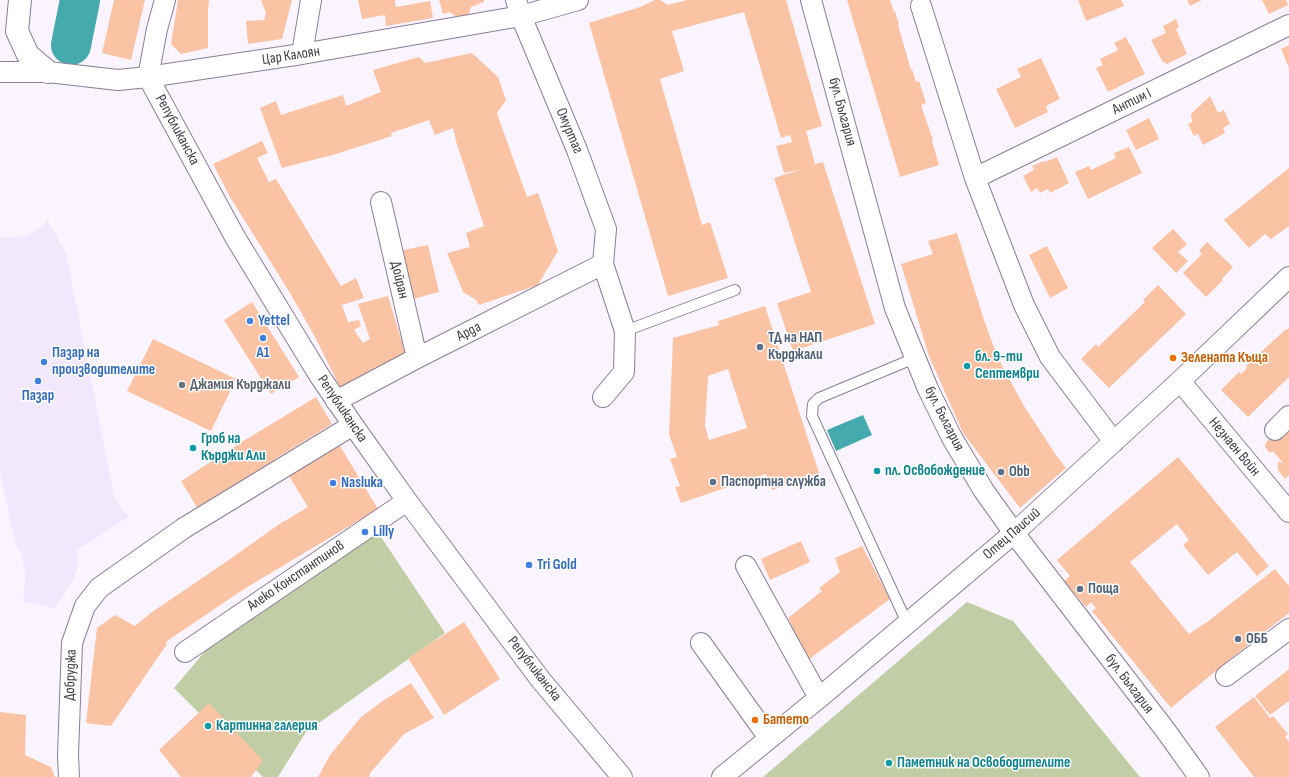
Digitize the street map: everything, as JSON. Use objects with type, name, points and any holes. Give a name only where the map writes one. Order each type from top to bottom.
[{"type":"main road","points":[[20,0],[17,31],[28,55],[48,72]]},
{"type":"street","name":"Републиканска","points":[[164,0],[148,77],[235,237],[352,425],[540,679],[622,777]]},
{"type":"street","points":[[302,54],[311,0]]},
{"type":"street","name":"Цар Калоян","points":[[0,72],[48,72],[118,80],[148,77],[302,54],[519,8],[578,0]]},
{"type":"street","name":"бул. България","points":[[811,0],[895,308],[928,389],[952,438],[984,491],[1014,533],[1166,731],[1199,777]]},
{"type":"street","points":[[921,6],[975,178],[1024,305],[1050,357],[1114,442]]},
{"type":"street","name":"Омуртаг","points":[[519,8],[577,150],[606,229],[603,264]]},
{"type":"street","name":"Антим I","points":[[975,178],[1289,25]]},
{"type":"street","name":"Дойран","points":[[381,202],[417,358]]},
{"type":"street","points":[[603,264],[625,331],[624,372],[603,397]]},
{"type":"street","name":"Арда","points":[[336,401],[417,358],[603,264]]},
{"type":"street","name":"Отец Паисий","points":[[722,777],[819,698],[1014,533],[1180,381],[1289,277]]},
{"type":"street","name":"Незнаен Войн","points":[[1180,381],[1289,512]]},
{"type":"street","points":[[1275,430],[1289,416]]},
{"type":"street","name":"Добруджа","points":[[70,777],[68,755],[72,643],[85,606],[100,588],[184,528],[352,425]]},
{"type":"street","name":"Алеко Константинов","points":[[185,652],[407,501]]},
{"type":"street","points":[[746,566],[819,698]]},
{"type":"street","points":[[1226,676],[1289,629]]},
{"type":"street","points":[[701,643],[769,738]]},
{"type":"lane","points":[[625,331],[735,290]]},
{"type":"lane","points":[[907,623],[812,416],[813,404],[819,398],[915,358]]},
{"type":"shaded area","name":"Пазар на производителите","points":[[48,221],[66,253],[114,496],[128,517],[76,550],[78,559],[77,570],[73,581],[55,608],[23,602],[26,573],[20,549],[16,546],[0,471],[0,233],[2,238],[28,236]]},
{"type":"green space","points":[[377,531],[445,633],[306,732],[278,777],[263,777],[174,688],[212,643]]},
{"type":"green space","points":[[967,602],[1013,621],[1140,777],[763,777]]},
{"type":"water","points":[[863,415],[872,435],[836,451],[827,430]]},
{"type":"building","points":[[114,0],[145,0],[131,60],[102,53]]},
{"type":"building","points":[[178,0],[209,0],[208,48],[181,54],[171,44]]},
{"type":"building","points":[[261,0],[292,0],[282,39],[248,44],[246,21],[264,20],[266,13]]},
{"type":"building","points":[[358,0],[395,0],[396,7],[430,1],[433,18],[386,26],[385,15],[362,19]]},
{"type":"building","points":[[439,0],[484,0],[484,2],[471,7],[468,16],[459,20],[450,12],[443,14]]},
{"type":"building","points":[[655,0],[660,0],[668,5],[687,0],[786,0],[822,126],[806,131],[815,164],[823,162],[875,324],[793,351],[777,303],[811,292],[774,178],[802,169],[784,173],[776,146],[792,142],[790,135],[781,138],[744,12],[672,31],[684,71],[660,79],[702,225],[710,222],[728,278],[668,296],[589,23],[640,7]]},
{"type":"building","points":[[847,0],[890,0],[894,12],[895,11],[911,70],[912,69],[916,82],[919,81],[926,103],[921,105],[933,140],[932,141],[939,165],[900,177]]},
{"type":"building","points":[[1078,0],[1121,0],[1124,6],[1086,21]]},
{"type":"building","points":[[1187,0],[1202,0],[1190,6]]},
{"type":"building","points":[[1262,0],[1286,0],[1288,5],[1269,14]]},
{"type":"building","points":[[1176,19],[1179,27],[1176,29],[1187,54],[1167,64],[1162,61],[1151,40],[1166,33],[1163,26]]},
{"type":"building","points":[[1126,37],[1145,74],[1108,92],[1096,68],[1103,65],[1100,59],[1118,50],[1114,43]]},
{"type":"building","points":[[1289,45],[1289,68],[1281,49]]},
{"type":"building","points":[[472,53],[498,77],[506,100],[497,113],[500,122],[527,197],[538,193],[558,251],[538,285],[479,305],[476,300],[463,292],[447,253],[470,247],[466,233],[484,226],[453,128],[435,135],[429,120],[391,133],[392,136],[336,154],[282,168],[260,108],[276,101],[281,115],[343,95],[346,106],[381,92],[373,70],[419,57],[425,63]]},
{"type":"building","points":[[1041,58],[1060,99],[1046,106],[1048,112],[1015,128],[996,89],[1021,77],[1017,69]]},
{"type":"building","points":[[1210,96],[1218,113],[1224,110],[1230,124],[1223,128],[1225,133],[1203,145],[1198,134],[1194,136],[1188,124],[1192,122],[1191,114]]},
{"type":"building","points":[[1149,118],[1159,139],[1136,150],[1126,130]]},
{"type":"building","points":[[262,141],[268,153],[257,158],[269,182],[276,179],[341,286],[356,278],[364,298],[342,305],[348,322],[359,320],[361,326],[354,330],[363,343],[370,339],[358,304],[388,296],[405,352],[342,391],[315,337],[290,293],[230,197],[213,164]]},
{"type":"building","points":[[1129,147],[1142,173],[1088,199],[1075,172],[1089,166],[1091,170],[1116,158],[1114,153]]},
{"type":"building","points":[[1057,157],[1069,183],[1050,193],[1048,189],[1040,193],[1037,188],[1031,192],[1023,176],[1034,170],[1032,166]]},
{"type":"building","points":[[1289,168],[1289,226],[1271,239],[1265,234],[1249,248],[1224,220]]},
{"type":"building","points":[[1173,229],[1187,244],[1178,252],[1188,261],[1176,273],[1152,248]]},
{"type":"building","name":"бл. 9-ти Септември","points":[[957,233],[984,320],[998,358],[1024,406],[1066,468],[1020,508],[963,433],[929,356],[901,264],[933,254],[928,241]]},
{"type":"building","points":[[1207,242],[1233,267],[1222,279],[1223,280],[1206,297],[1183,273],[1202,254],[1199,251]]},
{"type":"building","points":[[428,245],[439,292],[409,300],[394,252]]},
{"type":"building","points":[[1047,246],[1068,288],[1050,298],[1029,255]]},
{"type":"building","points":[[1158,285],[1186,314],[1109,388],[1081,359],[1096,344],[1098,347],[1145,302],[1143,300]]},
{"type":"building","points":[[252,302],[299,377],[271,394],[224,320]]},
{"type":"building","name":"ТД на НАП Кърджали","points":[[765,306],[819,473],[772,490],[766,474],[681,503],[675,487],[680,486],[670,459],[677,457],[669,434],[673,338],[719,325],[718,321]],"holes":[[[728,369],[747,428],[709,440],[705,426],[708,376]]]},
{"type":"building","points":[[1289,328],[1289,377],[1248,417],[1221,390],[1239,372],[1241,374],[1247,368],[1246,366],[1286,329],[1287,330]]},
{"type":"building","name":"Джамия Кърджали","points":[[153,339],[236,379],[211,431],[127,391]]},
{"type":"building","points":[[316,397],[332,424],[198,509],[181,481]]},
{"type":"building","points":[[1289,424],[1289,475],[1285,479],[1278,470],[1278,462],[1283,463],[1273,451],[1270,453],[1265,447],[1266,442]]},
{"type":"building","points":[[337,441],[378,509],[244,589],[170,639],[165,643],[167,644],[111,726],[86,723],[97,628],[115,615],[135,626],[152,612],[278,525],[308,507],[286,471]]},
{"type":"building","points":[[1178,457],[1269,566],[1257,576],[1237,552],[1208,575],[1183,545],[1189,540],[1177,524],[1130,562],[1189,634],[1207,622],[1275,569],[1289,586],[1289,613],[1171,708],[1092,611],[1096,608],[1091,602],[1086,607],[1064,581],[1070,576],[1057,560]]},
{"type":"building","points":[[801,541],[810,562],[770,580],[761,559]]},
{"type":"building","points":[[862,546],[890,599],[808,660],[788,618],[822,591],[819,588],[840,572],[835,558]]},
{"type":"building","points":[[464,622],[500,679],[444,715],[408,658]]},
{"type":"building","points":[[1289,669],[1289,701],[1270,715],[1255,696]]},
{"type":"building","points":[[411,683],[434,718],[404,734],[371,772],[369,777],[318,777],[330,755],[361,717]]},
{"type":"building","points":[[1254,697],[1270,718],[1273,716],[1288,734],[1285,737],[1289,742],[1289,777],[1254,777],[1215,727]]},
{"type":"building","name":"Картинна галерия","points":[[209,703],[263,761],[251,777],[181,777],[159,750]]},
{"type":"building","points":[[0,712],[26,715],[25,755],[51,767],[55,777],[0,777]]},
{"type":"waterway","points":[[71,45],[80,0]]},
{"type":"place","name":"Yettel","points":[[250,321]]},
{"type":"place","name":"A1","points":[[263,338]]},
{"type":"place","name":"ТД на НАП Кърджали","points":[[760,347]]},
{"type":"place","name":"Зелената Къща","points":[[1173,358]]},
{"type":"place","name":"Пазар на производителите","points":[[44,362]]},
{"type":"place","name":"бл. 9-ти Септември","points":[[967,366]]},
{"type":"place","name":"Пазар","points":[[38,381]]},
{"type":"place","name":"Джамия Кърджали","points":[[182,385]]},
{"type":"place","name":"Гроб на Кърджи Али","points":[[193,448]]},
{"type":"place","name":"пл. Освобождение","points":[[877,471]]},
{"type":"place","name":"Obb","points":[[1001,472]]},
{"type":"place","name":"Паспортна служба","points":[[713,482]]},
{"type":"place","name":"Nasluka","points":[[333,483]]},
{"type":"place","name":"Lilly","points":[[365,532]]},
{"type":"place","name":"Tri Gold","points":[[529,565]]},
{"type":"place","name":"Поща","points":[[1080,589]]},
{"type":"place","name":"ОББ","points":[[1238,639]]},
{"type":"place","name":"Батето","points":[[755,720]]},
{"type":"place","name":"Картинна галерия","points":[[208,726]]},
{"type":"place","name":"Паметник на Освободителите","points":[[889,763]]}]
